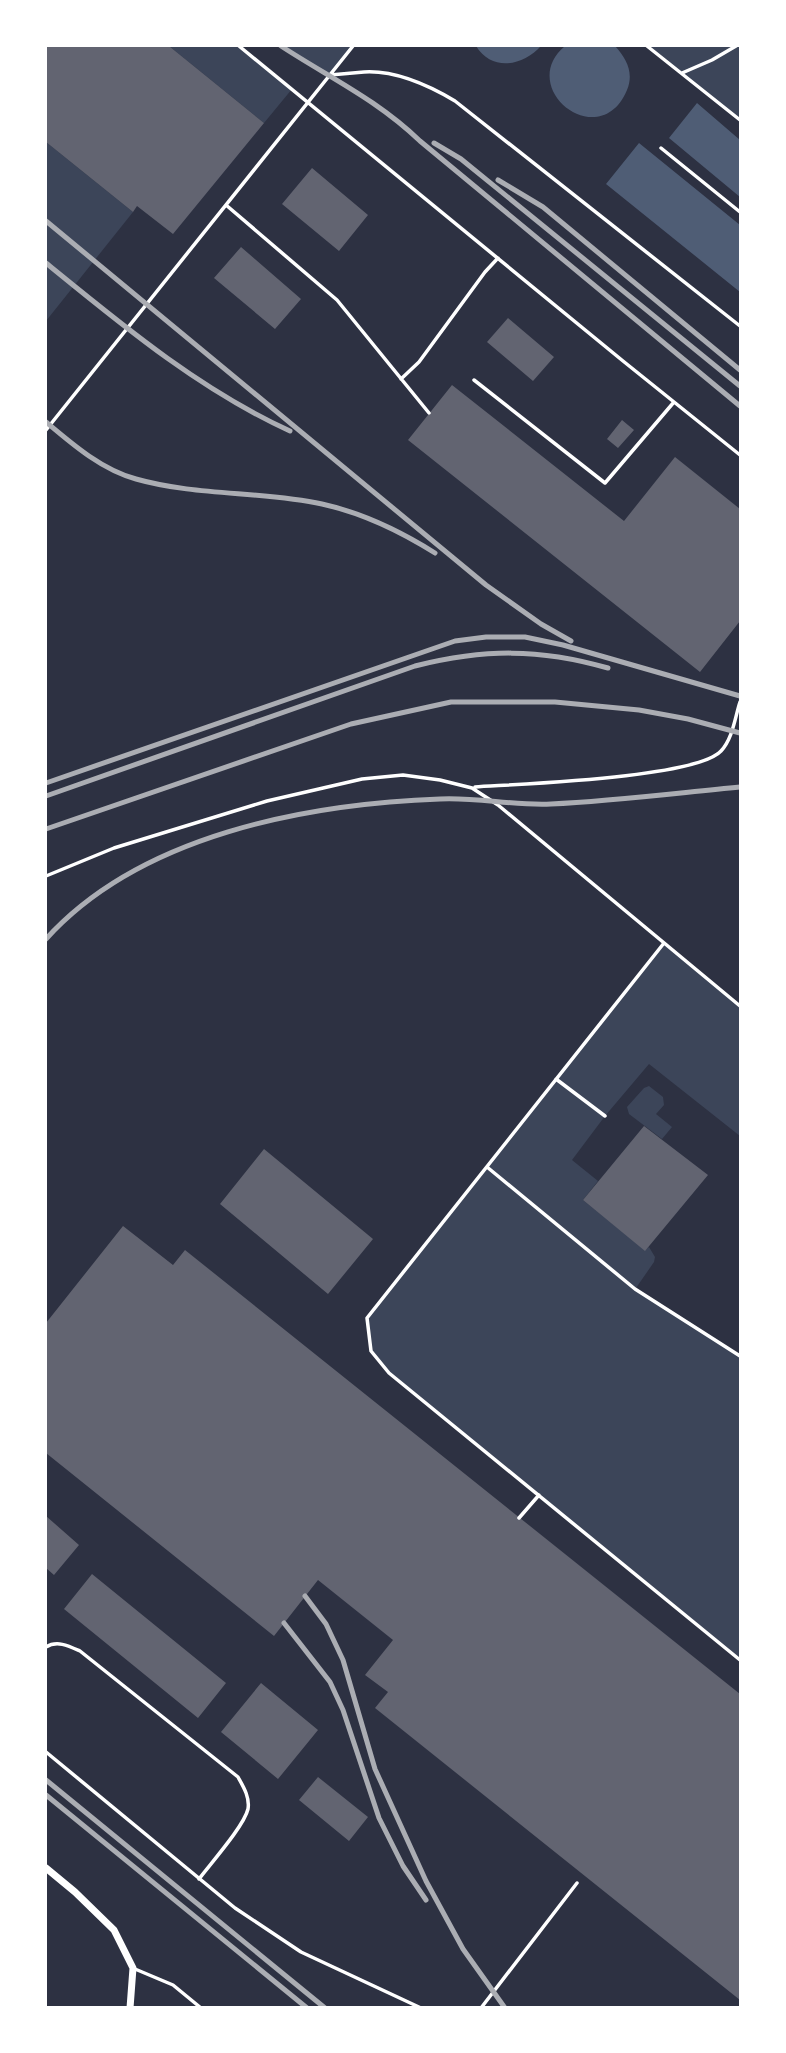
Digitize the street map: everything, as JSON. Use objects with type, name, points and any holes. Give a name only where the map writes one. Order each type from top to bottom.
[{"type":"street","points":[[46,1868],[114,1930],[133,1968],[130,2007]]},
{"type":"lane","points":[[239,46],[740,455]]},
{"type":"lane","points":[[46,430],[353,46]]},
{"type":"lane","points":[[647,46],[740,120]]},
{"type":"lane","points":[[682,73],[736,46]]},
{"type":"lane","points":[[330,75],[365,72],[388,74],[429,85],[455,100],[740,326]]},
{"type":"lane","points":[[661,148],[740,212]]},
{"type":"lane","points":[[226,205],[337,300],[429,414]]},
{"type":"lane","points":[[400,380],[419,362],[498,258]]},
{"type":"lane","points":[[474,380],[605,483],[674,402]]},
{"type":"lane","points":[[472,788],[608,777],[682,768],[706,761],[720,752],[728,741],[740,702]]},
{"type":"lane","points":[[46,876],[114,848],[267,801],[362,779],[402,775],[440,779],[472,788],[498,805],[740,1006]]},
{"type":"lane","points":[[664,943],[366,1318],[371,1351],[389,1373],[740,1660]]},
{"type":"lane","points":[[556,1079],[605,1116]]},
{"type":"lane","points":[[487,1167],[635,1289],[740,1356]]},
{"type":"lane","points":[[519,1518],[539,1495]]},
{"type":"lane","points":[[46,1647],[49,1644],[65,1644],[80,1651],[238,1777],[247,1793],[248,1808],[240,1824],[199,1880]]},
{"type":"lane","points":[[46,1752],[235,1908],[301,1952],[421,2007]]},
{"type":"lane","points":[[481,2007],[578,1883]]},
{"type":"lane","points":[[133,1968],[173,1985],[201,2007]]},
{"type":"shaded area","points":[[169,46],[239,46],[292,89],[264,123]]},
{"type":"shaded area","points":[[281,46],[353,46],[330,75]]},
{"type":"shaded area","points":[[476,46],[541,46],[517,62],[499,63],[490,60]]},
{"type":"shaded area","points":[[565,46],[615,46],[626,61],[630,78],[627,90],[615,108],[599,116],[582,116],[567,108],[556,96],[550,80],[552,63]]},
{"type":"shaded area","points":[[647,46],[740,46],[740,120]]},
{"type":"shaded area","points":[[697,103],[740,140],[740,197],[669,138]]},
{"type":"shaded area","points":[[46,142],[133,212],[46,321]]},
{"type":"shaded area","points":[[639,143],[740,225],[740,292],[606,184]]},
{"type":"shaded area","points":[[664,943],[740,1006],[740,1136],[649,1064],[572,1160],[598,1181],[583,1200],[645,1250],[649,1247],[655,1257],[636,1288],[740,1356],[740,1658],[389,1373],[371,1351],[367,1318]]},
{"type":"shaded area","points":[[649,1086],[663,1097],[664,1105],[656,1114],[672,1127],[662,1139],[629,1114],[627,1107]]},
{"type":"building","points":[[46,46],[169,46],[264,123],[173,234],[137,206],[133,212],[46,142]]},
{"type":"building","points":[[312,168],[368,215],[339,251],[282,204]]},
{"type":"building","points":[[241,247],[301,299],[275,329],[214,278]]},
{"type":"building","points":[[508,318],[554,357],[533,381],[487,342]]},
{"type":"building","points":[[452,385],[624,521],[675,457],[740,509],[740,621],[700,672],[408,440]]},
{"type":"building","points":[[622,420],[634,430],[618,448],[607,439]]},
{"type":"building","points":[[644,1126],[708,1175],[645,1251],[583,1200]]},
{"type":"building","points":[[264,1149],[373,1239],[328,1294],[220,1204]]},
{"type":"building","points":[[123,1226],[173,1265],[185,1250],[740,1694],[740,2000],[375,1708],[388,1692],[365,1675],[393,1640],[318,1580],[274,1636],[46,1453],[46,1323]]},
{"type":"building","points":[[46,1516],[79,1545],[54,1575],[46,1568]]},
{"type":"building","points":[[92,1574],[226,1683],[198,1718],[64,1609]]},
{"type":"building","points":[[261,1683],[318,1730],[278,1779],[221,1732]]},
{"type":"building","points":[[318,1777],[368,1817],[349,1841],[299,1800]]},
{"type":"railway","points":[[281,46],[387,113],[740,406]]},
{"type":"railway","points":[[434,143],[461,159],[740,386]]},
{"type":"railway","points":[[498,180],[543,207],[740,370]]},
{"type":"railway","points":[[46,221],[486,585],[541,624],[571,641]]},
{"type":"railway","points":[[46,263],[133,333],[193,376],[257,415],[290,431]]},
{"type":"railway","points":[[46,422],[88,455],[123,475],[182,488],[322,504],[381,524],[435,553]]},
{"type":"railway","points":[[46,783],[455,641],[486,637],[525,637],[563,645],[740,696]]},
{"type":"railway","points":[[46,796],[415,666],[440,660],[488,654],[535,654],[583,661],[608,668]]},
{"type":"railway","points":[[46,829],[351,724],[451,702],[555,702],[639,710],[688,719],[740,733]]},
{"type":"railway","points":[[46,939],[84,903],[128,874],[177,850],[228,832],[281,818],[388,802],[454,799],[551,804],[740,787]]},
{"type":"railway","points":[[305,1596],[326,1624],[343,1660],[375,1769],[426,1881],[463,1949],[505,2008]]},
{"type":"railway","points":[[284,1623],[330,1682],[343,1710],[379,1818],[403,1866],[426,1900]]},
{"type":"railway","points":[[46,1780],[325,2008]]},
{"type":"railway","points":[[46,1795],[307,2008]]}]
